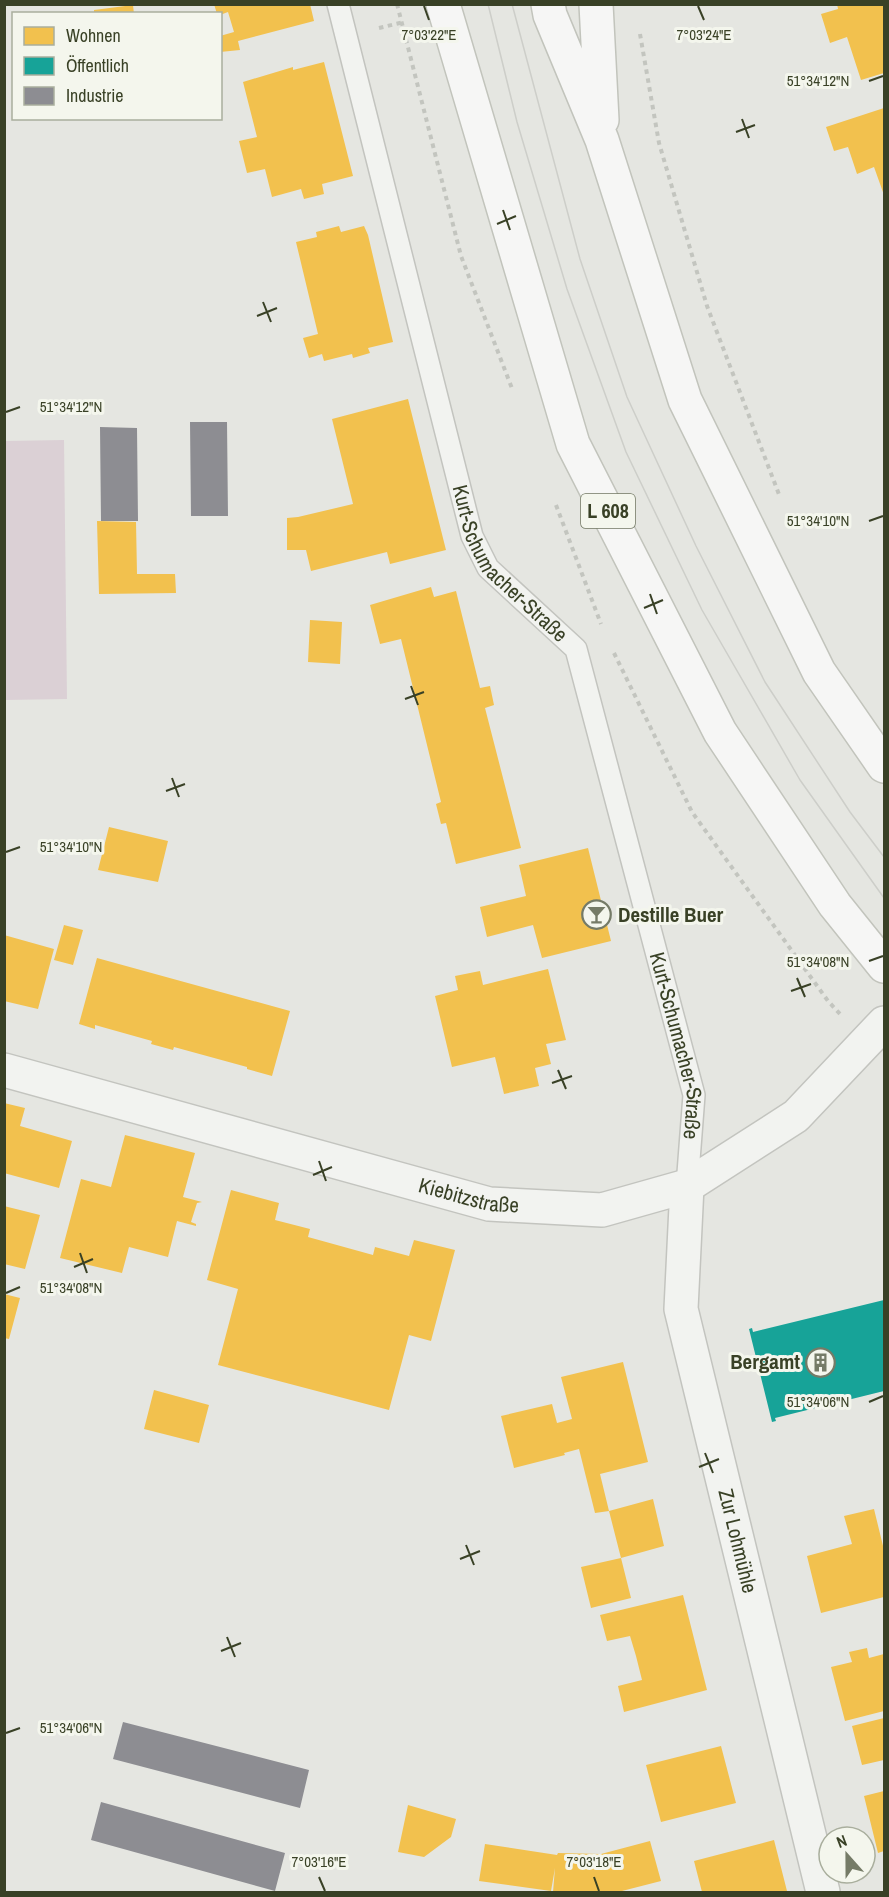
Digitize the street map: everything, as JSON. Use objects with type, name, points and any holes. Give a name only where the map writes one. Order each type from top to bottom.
[{"type":"main road","name":"L 608","points":[[443,4],[573,444],[720,732],[835,905],[885,966]]},
{"type":"main road","points":[[548,4],[550,15],[602,140],[685,400],[819,672],[885,766]]},
{"type":"main road","points":[[596,4],[602,140]]},
{"type":"street","name":"Kiebitzstraße","points":[[4,1070],[489,1204],[602,1210],[687,1186],[796,1116],[885,1023]]},
{"type":"street","name":"Zur Lohmühle","points":[[687,1186],[681,1309],[823,1893]]},
{"type":"lane","name":"Kurt-Schumacher-Straße","points":[[338,4],[472,536],[488,568],[576,649],[694,1095],[687,1186]]},
{"type":"path","points":[[639,28],[659,143],[707,306],[784,506]]},
{"type":"shaded area","points":[[64,440],[67,699],[5,700],[5,441]]},
{"type":"building: Wohnen","points":[[214,4],[310,4],[314,21],[238,41],[240,50],[222,52],[222,35],[234,32],[228,12],[222,14],[222,12],[216,12]]},
{"type":"building: Wohnen","points":[[837,4],[884,4],[884,73],[861,80],[847,37],[830,43],[821,14],[838,9]]},
{"type":"building: Wohnen","points":[[133,5],[134,12],[94,12],[94,10]]},
{"type":"building: Wohnen","points":[[324,62],[353,176],[322,184],[324,194],[304,199],[301,189],[272,197],[265,169],[247,173],[239,141],[257,137],[243,82],[293,67],[293,70]]},
{"type":"building: Wohnen","points":[[884,108],[884,195],[874,167],[857,174],[848,147],[834,151],[826,127]]},
{"type":"building: Wohnen","points":[[339,226],[341,232],[364,226],[393,342],[368,348],[370,353],[353,358],[352,354],[324,361],[322,354],[309,358],[303,338],[318,334],[296,242],[317,237],[316,232]]},
{"type":"building: Wohnen","points":[[408,399],[446,550],[390,564],[387,552],[311,571],[306,550],[287,550],[287,518],[353,504],[332,419]]},
{"type":"building: Wohnen","points":[[97,521],[136,522],[137,574],[175,574],[176,593],[99,594]]},
{"type":"building: Wohnen","points":[[431,587],[434,597],[456,591],[480,688],[490,686],[494,705],[485,708],[521,848],[456,864],[446,823],[441,824],[436,804],[441,802],[401,639],[380,644],[370,605]]},
{"type":"building: Wohnen","points":[[310,620],[342,622],[340,664],[308,662]]},
{"type":"building: Wohnen","points":[[109,827],[168,841],[158,882],[98,870]]},
{"type":"building: Wohnen","points":[[588,848],[611,941],[542,958],[533,925],[487,937],[480,907],[526,896],[519,865]]},
{"type":"building: Wohnen","points":[[64,925],[83,930],[73,965],[54,960]]},
{"type":"building: Wohnen","points":[[4,935],[54,949],[38,1009],[4,1001]]},
{"type":"building: Wohnen","points":[[97,958],[290,1011],[272,1076],[174,1047],[173,1050],[151,1044],[152,1041],[95,1025],[95,1029],[79,1024]]},
{"type":"building: Wohnen","points":[[548,969],[566,1040],[546,1044],[551,1064],[535,1068],[539,1086],[504,1094],[495,1057],[452,1067],[435,996],[458,990],[455,976],[480,971],[483,985]]},
{"type":"building: Wohnen","points":[[4,1103],[25,1108],[20,1126],[72,1141],[59,1188],[4,1173]]},
{"type":"building: Wohnen","points":[[125,1135],[195,1153],[183,1197],[202,1202],[197,1203],[191,1222],[196,1226],[177,1221],[168,1257],[129,1247],[122,1273],[60,1258],[81,1179],[111,1187]]},
{"type":"building: Wohnen","points":[[231,1190],[279,1203],[275,1220],[310,1229],[308,1237],[373,1255],[375,1247],[409,1256],[414,1240],[455,1250],[431,1341],[409,1335],[389,1410],[218,1365],[238,1289],[207,1280]]},
{"type":"building: Wohnen","points":[[4,1206],[40,1215],[25,1269],[4,1264]]},
{"type":"building: Wohnen","points":[[4,1294],[20,1298],[9,1339],[4,1338]]},
{"type":"building: Wohnen","points":[[623,1362],[648,1462],[600,1474],[609,1511],[595,1513],[579,1449],[564,1453],[565,1455],[514,1468],[501,1416],[552,1404],[557,1423],[572,1419],[561,1377]]},
{"type":"building: Wohnen","points":[[154,1390],[209,1405],[199,1443],[144,1429]]},
{"type":"building: Wohnen","points":[[653,1499],[664,1546],[621,1558],[609,1511]]},
{"type":"building: Wohnen","points":[[874,1509],[884,1550],[884,1597],[821,1613],[807,1556],[852,1544],[844,1516]]},
{"type":"building: Wohnen","points":[[621,1558],[631,1598],[591,1608],[581,1567]]},
{"type":"building: Wohnen","points":[[683,1595],[707,1690],[624,1712],[618,1686],[642,1680],[630,1636],[607,1641],[600,1615]]},
{"type":"building: Wohnen","points":[[867,1648],[869,1658],[884,1654],[884,1711],[845,1721],[831,1667],[852,1662],[849,1652]]},
{"type":"building: Wohnen","points":[[884,1718],[884,1760],[862,1765],[852,1726]]},
{"type":"building: Wohnen","points":[[721,1746],[736,1803],[661,1822],[646,1765]]},
{"type":"building: Wohnen","points":[[884,1791],[884,1851],[878,1853],[877,1825],[871,1825],[864,1796]]},
{"type":"building: Wohnen","points":[[408,1805],[456,1819],[451,1837],[424,1857],[398,1852]]},
{"type":"building: Wohnen","points":[[774,1840],[787,1891],[702,1892],[694,1861]]},
{"type":"building: Wohnen","points":[[650,1841],[661,1881],[622,1891],[624,1892],[553,1892],[555,1868],[551,1891],[479,1881],[485,1844],[557,1855],[558,1853],[601,1854]]},
{"type":"building: Öffentlich","name":"Bergamt","points":[[884,1300],[884,1391],[775,1418],[776,1421],[772,1422],[749,1329],[752,1328],[753,1332]]},
{"type":"building: Industrie","points":[[190,422],[227,422],[228,516],[191,516]]},
{"type":"building: Industrie","points":[[100,427],[137,428],[138,521],[101,521]]},
{"type":"building: Industrie","points":[[123,1722],[309,1770],[300,1808],[113,1759]]},
{"type":"building: Industrie","points":[[101,1802],[285,1853],[275,1891],[91,1840]]},
{"type":"tram line","points":[[488,4],[517,122],[567,289],[626,452],[702,610],[800,780],[884,898]]},
{"type":"tram line","points":[[512,4],[580,259],[627,397],[696,546],[765,682],[850,812],[884,857]]},
{"type":"place","name":"Destille Buer","points":[[597,915]]},
{"type":"place","name":"Bergamt","points":[[821,1362]]}]
